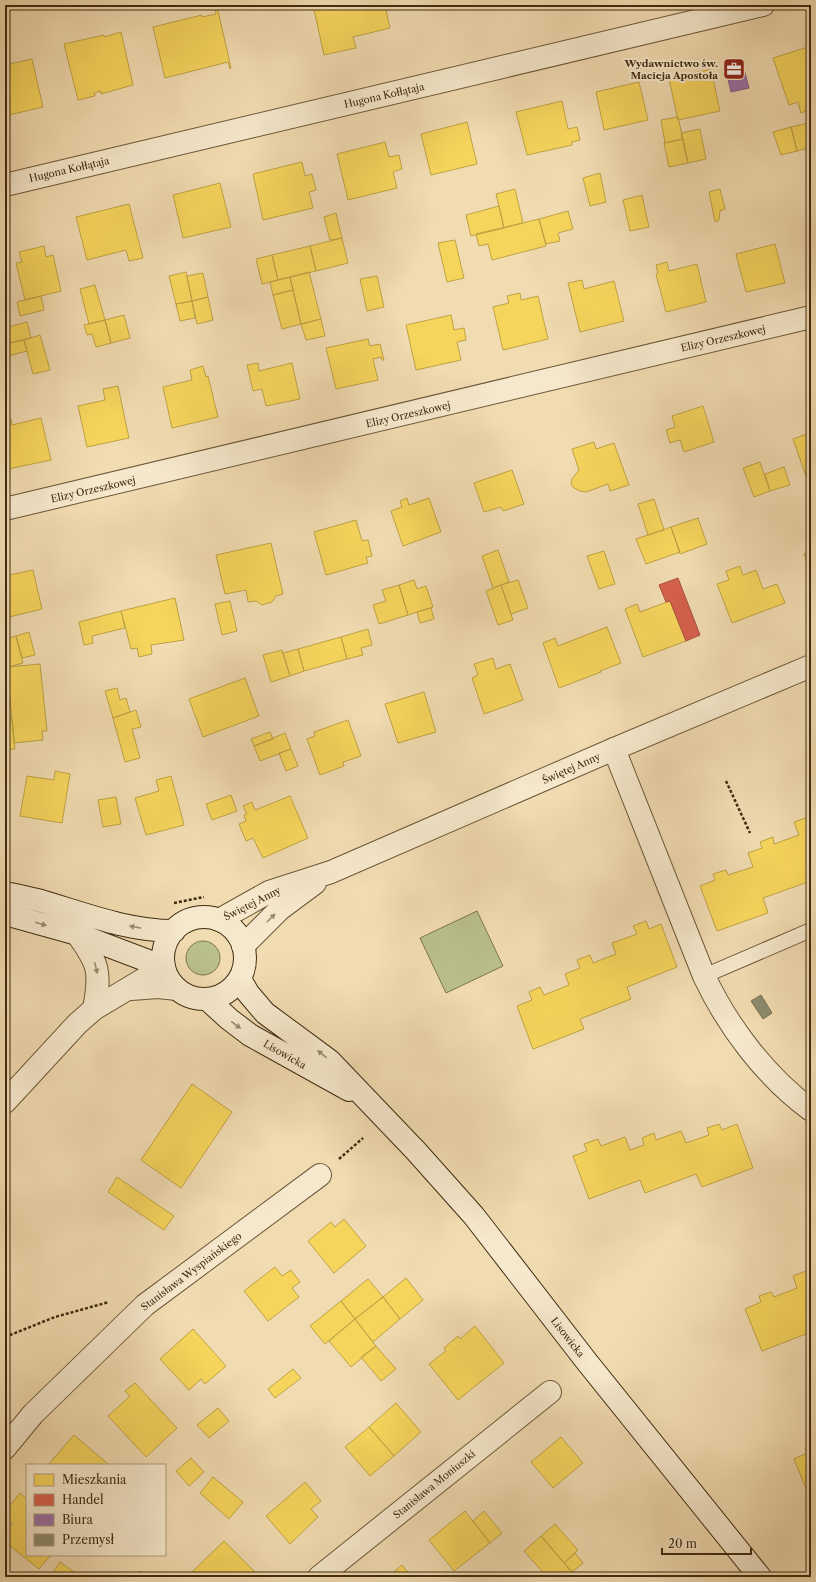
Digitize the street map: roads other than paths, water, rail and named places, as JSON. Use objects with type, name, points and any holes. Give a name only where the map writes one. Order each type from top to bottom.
[{"type":"street","name":"Hugona Kołłątaja","points":[[5,185],[763,5]]},
{"type":"street","name":"Elizy Orzeszkowej","points":[[5,509],[811,317]]},
{"type":"street","name":"Świętej Anny","points":[[218,920],[269,892],[331,872],[811,666]]},
{"type":"street","points":[[614,750],[704,976],[719,1003],[758,1060],[802,1104],[811,1110]]},
{"type":"street","name":"Świętej Anny","points":[[243,946],[280,910],[331,872]]},
{"type":"street","points":[[5,893],[40,900],[100,919],[133,927],[154,931],[174,930]]},
{"type":"street","points":[[5,914],[77,934],[164,967]]},
{"type":"street","points":[[207,917],[218,920],[229,926],[238,935],[243,946],[244,963],[240,979],[226,993],[207,999],[196,999],[177,989],[169,979],[164,967],[164,947],[174,930],[183,923],[194,918],[207,917]]},
{"type":"street","points":[[77,934],[91,953],[97,968],[98,986],[94,1009]]},
{"type":"street","points":[[5,1102],[77,1024],[94,1009],[164,967]]},
{"type":"street","name":"Lisowicka","points":[[240,979],[248,993],[265,1013],[330,1061],[416,1151],[474,1216],[587,1362],[760,1577]]},
{"type":"street","points":[[129,989],[158,987],[177,989]]},
{"type":"street","name":"Lisowicka","points":[[207,999],[229,1019],[250,1035],[369,1102]]},
{"type":"street","name":"Stanisława Wyspiańskiego","points":[[5,1448],[33,1414],[145,1305],[320,1175]]},
{"type":"street","name":"Stanisława Moniuszki","points":[[319,1577],[550,1392]]},
{"type":"lane","points":[[704,976],[811,930]]},
{"type":"place","name":"Wydawnictwo św. Macieja Apostoła","points":[[734,69]]}]
